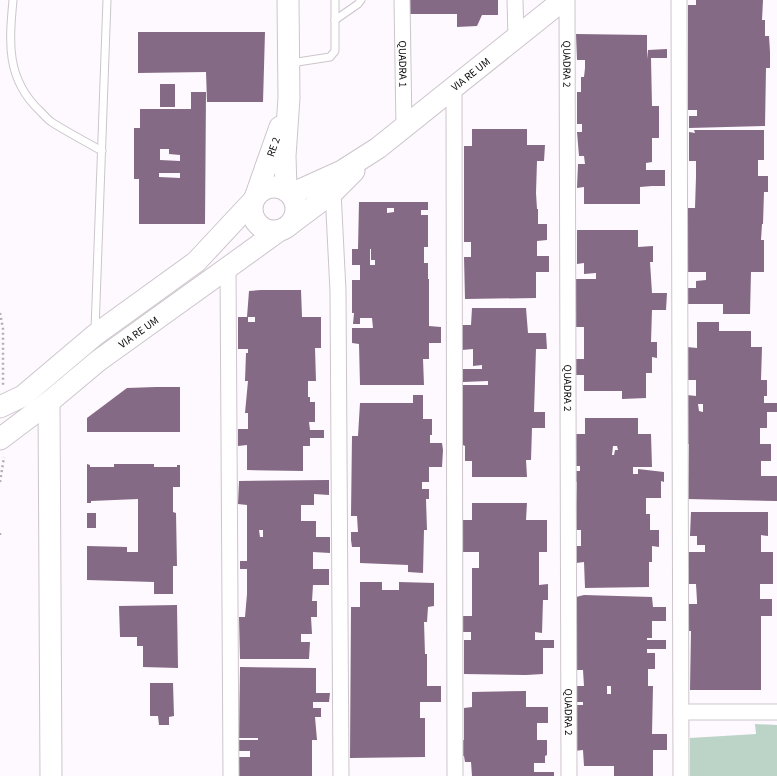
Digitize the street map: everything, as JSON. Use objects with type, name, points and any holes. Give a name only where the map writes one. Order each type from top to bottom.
[{"type":"street","name":"RE 2","points":[[288,0],[289,98],[285,156],[289,192]]},
{"type":"street","name":"QUADRA 1","points":[[402,0],[404,128]]},
{"type":"street","points":[[515,0],[516,37]]},
{"type":"street","name":"VIA RE UM","points":[[0,439],[49,402],[98,361],[284,229],[342,171],[378,148],[404,128],[563,0]]},
{"type":"street","name":"QUADRA 2","points":[[568,0],[568,776]]},
{"type":"street","points":[[679,0],[681,776]]},
{"type":"street","points":[[454,87],[455,776]]},
{"type":"street","name":"RE 2","points":[[254,198],[289,98]]},
{"type":"street","points":[[285,156],[299,178],[306,182],[328,186],[338,291],[341,776]]},
{"type":"street","points":[[272,186],[289,192],[295,200],[297,210],[294,219],[284,229],[266,229],[255,221],[251,212],[254,198],[263,189],[272,186]]},
{"type":"street","name":"VIA RE UM","points":[[289,192],[328,186]]},
{"type":"street","name":"VIA RE UM","points":[[0,407],[23,396],[95,335],[196,262],[254,198]]},
{"type":"street","points":[[228,268],[231,776]]},
{"type":"street","points":[[49,402],[51,776]]},
{"type":"street","points":[[681,712],[777,712]]},
{"type":"lane","points":[[13,0],[10,33],[12,66],[18,83],[32,104],[52,122],[102,150]]},
{"type":"lane","points":[[95,335],[107,0]]},
{"type":"lane","points":[[288,63],[330,57],[333,55],[335,51],[335,0]]},
{"type":"lane","points":[[335,20],[358,4],[360,0]]},
{"type":"path","points":[[0,533],[0,538]]},
{"type":"green space","points":[[755,724],[777,725],[777,776],[690,776],[690,738],[756,734]]},
{"type":"building","points":[[408,0],[498,0],[498,15],[482,15],[477,26],[457,27],[457,14],[408,14]]},
{"type":"building","points":[[696,0],[763,0],[762,20],[765,20],[765,36],[769,36],[770,52],[770,68],[766,68],[765,126],[689,128],[689,116],[697,116],[697,110],[688,110],[688,5],[696,5]]},
{"type":"building","points":[[138,32],[265,32],[263,102],[207,102],[206,72],[138,73]]},
{"type":"building","points":[[576,34],[647,35],[647,59],[648,50],[667,49],[667,58],[651,58],[652,106],[659,106],[659,138],[652,138],[652,162],[646,163],[646,170],[652,170],[652,186],[640,187],[640,204],[584,204],[584,187],[577,188],[578,164],[585,164],[584,156],[579,156],[577,132],[582,132],[582,124],[577,124],[577,92],[581,92],[581,77],[584,77],[585,60],[577,60]]},
{"type":"building","points":[[160,84],[175,84],[175,107],[160,107]]},
{"type":"building","points":[[191,92],[206,92],[205,224],[139,224],[139,179],[134,179],[134,128],[140,128],[140,109],[191,109]],"holes":[[[160,149],[169,149],[169,154],[180,155],[180,161],[160,160]],[[159,173],[180,173],[180,178],[159,177]]]},
{"type":"building","points":[[472,129],[527,129],[527,145],[545,145],[544,161],[537,161],[536,193],[538,224],[547,224],[547,240],[537,241],[537,256],[549,256],[549,272],[536,272],[536,298],[465,299],[464,257],[471,257],[471,242],[464,242],[464,146],[472,146]]},
{"type":"building","points":[[694,130],[764,130],[764,160],[758,160],[758,176],[768,176],[768,192],[764,192],[761,240],[764,240],[764,272],[751,272],[750,314],[723,314],[723,304],[688,304],[688,288],[696,288],[696,281],[706,280],[706,272],[688,272],[688,208],[695,208],[696,177],[696,161],[689,161],[689,132],[695,133]]},
{"type":"building","points":[[652,170],[665,170],[665,186],[652,186]]},
{"type":"building","points":[[359,202],[428,202],[428,210],[421,210],[421,215],[428,215],[428,247],[424,247],[424,263],[428,263],[429,326],[441,327],[441,343],[429,343],[429,359],[423,359],[424,385],[360,385],[359,344],[352,343],[352,328],[373,328],[372,318],[360,318],[360,324],[353,324],[354,313],[352,313],[352,280],[360,280],[360,265],[352,265],[352,249],[358,249]],"holes":[[[387,208],[394,208],[394,212],[387,213]],[[370,249],[371,260],[375,260],[375,265],[370,265]]]},
{"type":"building","points":[[577,230],[638,230],[638,247],[653,246],[653,262],[650,262],[652,293],[667,293],[666,310],[652,310],[651,342],[657,342],[657,358],[652,357],[652,373],[646,373],[646,398],[622,399],[622,391],[584,391],[584,375],[576,375],[576,359],[584,359],[584,327],[576,327],[576,279],[596,279],[596,273],[584,274],[584,263],[577,264]]},
{"type":"building","points":[[301,290],[302,317],[321,317],[321,348],[315,348],[316,381],[308,381],[308,397],[310,397],[310,402],[315,402],[315,422],[309,422],[310,430],[324,430],[324,438],[310,438],[310,446],[303,446],[303,471],[247,470],[247,445],[238,446],[238,429],[248,429],[248,413],[245,413],[248,381],[245,381],[246,353],[248,353],[248,349],[238,349],[238,317],[247,317],[249,291]],"holes":[[[248,317],[255,317],[255,322],[248,322]]]},
{"type":"building","points":[[472,308],[526,308],[528,333],[546,333],[547,349],[536,349],[534,412],[545,412],[545,428],[532,428],[531,460],[526,460],[527,477],[472,477],[472,461],[465,461],[465,446],[463,445],[463,385],[488,385],[488,381],[463,382],[463,369],[482,369],[482,365],[473,366],[473,349],[462,350],[462,325],[471,325]]},
{"type":"building","points":[[697,322],[719,322],[719,331],[751,331],[751,347],[762,347],[761,380],[767,380],[767,396],[764,396],[764,403],[777,403],[777,412],[767,412],[767,428],[760,428],[760,444],[771,444],[771,461],[761,461],[761,476],[777,476],[777,501],[688,499],[689,444],[687,395],[696,396],[696,380],[688,380],[687,347],[697,348]],"holes":[[[698,404],[703,404],[703,412],[699,411]]]},
{"type":"building","points":[[180,387],[180,432],[87,432],[87,418],[127,388]]},
{"type":"building","points":[[413,395],[423,395],[423,419],[432,419],[432,435],[430,435],[430,443],[442,443],[443,450],[442,467],[429,467],[429,482],[422,482],[422,489],[429,489],[429,499],[426,499],[427,530],[424,530],[423,573],[408,572],[408,565],[360,563],[360,547],[352,547],[351,540],[351,532],[358,532],[357,516],[351,516],[352,436],[358,436],[360,403],[413,403]]},
{"type":"building","points":[[585,418],[638,418],[638,434],[651,434],[652,467],[633,467],[633,474],[638,474],[638,469],[664,472],[664,482],[661,481],[661,498],[646,498],[646,514],[650,514],[650,530],[659,530],[659,547],[652,546],[652,562],[649,562],[649,587],[585,588],[584,562],[576,563],[576,546],[581,546],[581,530],[575,530],[577,482],[575,482],[575,471],[580,471],[580,466],[575,466],[576,434],[585,434]],"holes":[[[613,446],[617,446],[618,450],[615,450],[614,455],[612,455]]]},
{"type":"building","points":[[87,464],[90,465],[90,467],[114,467],[114,464],[154,464],[154,467],[177,467],[177,465],[180,465],[180,487],[173,487],[173,512],[176,513],[177,566],[173,566],[173,594],[154,594],[154,582],[87,580],[87,546],[127,547],[127,552],[138,552],[138,499],[91,501],[91,503],[87,503]]},
{"type":"building","points":[[329,480],[329,495],[314,494],[314,505],[301,505],[301,521],[316,521],[316,537],[330,537],[330,553],[313,552],[313,569],[329,569],[329,585],[313,585],[312,601],[317,601],[317,617],[311,617],[312,634],[301,634],[301,642],[310,642],[309,659],[240,659],[239,617],[245,617],[247,569],[240,569],[240,561],[247,561],[247,505],[238,504],[239,481]],"holes":[[[259,530],[263,530],[263,537],[260,537]]]},
{"type":"building","points":[[472,503],[527,503],[526,520],[547,520],[547,552],[539,552],[539,585],[548,584],[548,600],[543,600],[542,633],[535,632],[535,640],[554,640],[554,648],[543,648],[543,674],[464,674],[464,640],[471,640],[471,632],[463,632],[463,616],[472,616],[472,568],[479,568],[479,552],[463,552],[463,520],[472,520]]},
{"type":"building","points":[[691,512],[768,512],[768,536],[761,535],[761,552],[773,552],[773,584],[760,584],[760,599],[772,599],[772,616],[761,616],[761,690],[690,690],[691,631],[689,631],[689,604],[697,604],[697,601],[696,584],[688,584],[687,552],[705,552],[705,545],[697,545],[697,536],[690,536]]},
{"type":"building","points":[[87,513],[96,513],[96,528],[87,528]]},
{"type":"building","points":[[360,582],[382,582],[382,590],[399,590],[399,582],[434,583],[434,606],[428,607],[427,622],[424,622],[425,654],[427,654],[427,686],[441,686],[441,702],[420,702],[420,718],[425,718],[425,757],[350,758],[351,607],[360,607]]},
{"type":"building","points":[[584,595],[652,597],[653,607],[666,607],[666,621],[652,621],[652,638],[647,638],[647,640],[666,640],[666,649],[647,649],[647,653],[655,653],[655,669],[648,669],[648,686],[653,686],[652,734],[667,734],[667,750],[653,750],[653,776],[614,776],[614,766],[584,766],[583,750],[574,751],[576,705],[583,705],[583,702],[575,702],[575,686],[584,686],[583,670],[576,670],[576,597]],"holes":[[[607,686],[611,686],[611,694],[607,694]]]},
{"type":"building","points":[[177,605],[178,668],[143,667],[143,646],[137,646],[137,637],[120,637],[119,606]]},
{"type":"building","points":[[240,667],[316,668],[316,693],[330,693],[329,702],[313,702],[313,708],[321,708],[321,717],[315,717],[317,740],[312,740],[312,776],[238,776],[239,757],[250,757],[250,751],[239,751],[239,740],[258,740],[258,738],[239,738]]},
{"type":"building","points":[[150,683],[173,683],[174,716],[169,717],[169,725],[159,725],[158,716],[150,716]]},
{"type":"building","points":[[526,691],[526,707],[548,707],[548,723],[537,723],[537,740],[547,740],[547,755],[545,756],[545,763],[534,763],[534,772],[554,772],[554,776],[472,776],[471,762],[465,762],[464,756],[462,756],[462,740],[464,740],[464,708],[472,707],[472,692]]}]
